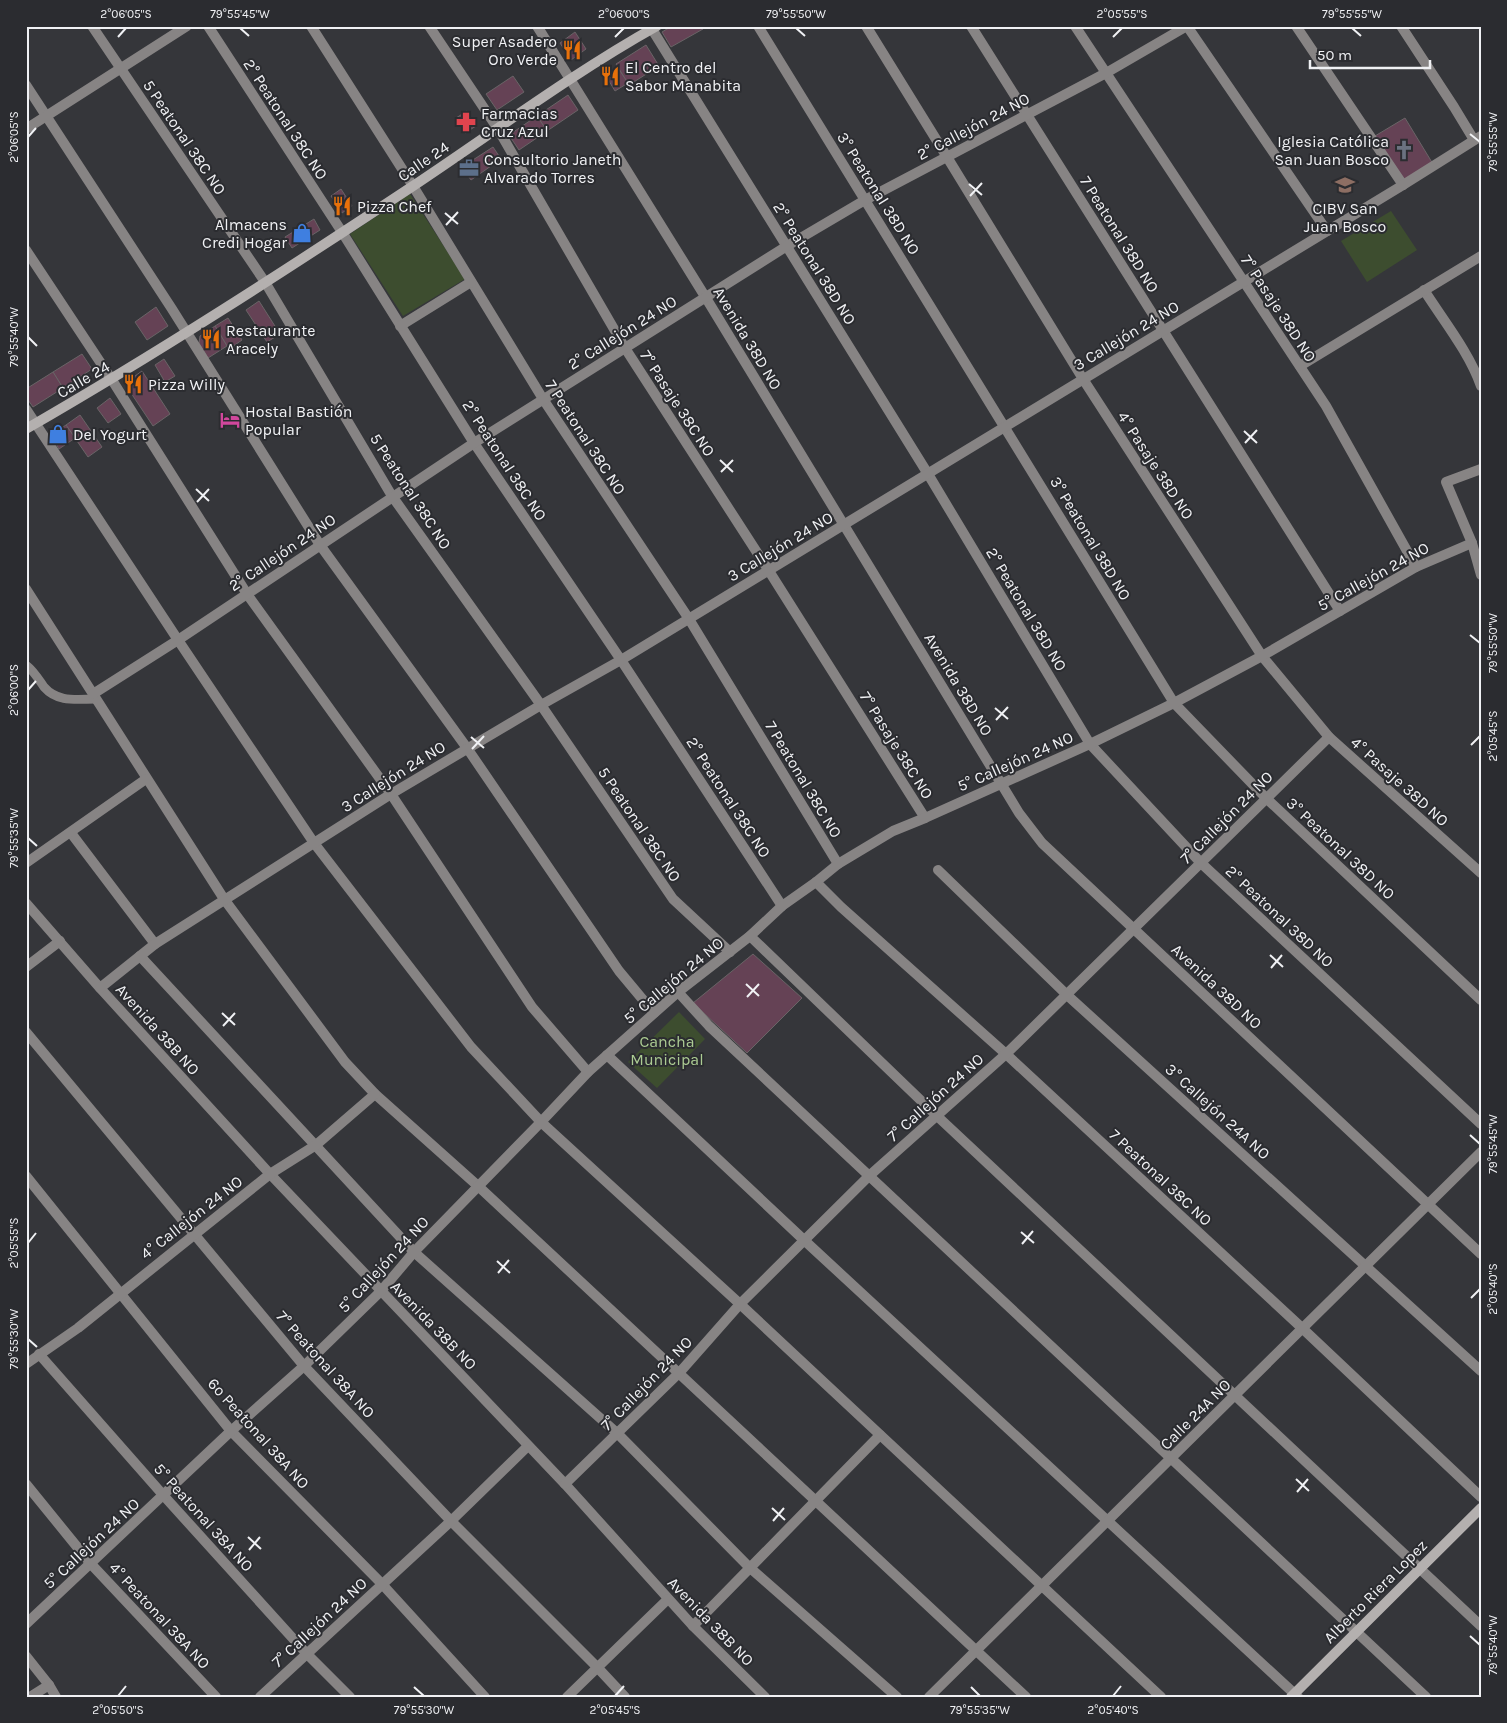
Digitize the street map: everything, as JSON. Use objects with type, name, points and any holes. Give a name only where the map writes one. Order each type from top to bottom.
[{"type":"street","name":"5 Peatonal 38C NO","points":[[92,26],[265,282],[392,496],[541,705],[673,899],[730,952]]},
{"type":"street","points":[[26,129],[187,26]]},
{"type":"street","name":"2° Peatonal 38C NO","points":[[208,26],[342,232],[474,443],[621,660],[782,906]]},
{"type":"street","name":"7 Peatonal 38C NO","points":[[310,26],[412,186],[542,399],[689,619],[838,864]]},
{"type":"street","name":"7° Pasaje 38C NO","points":[[429,26],[498,129],[624,348],[768,570],[925,818]]},
{"type":"street","name":"Avenida 38D NO","points":[[537,26],[706,298],[1019,813],[1042,843],[1481,1254]]},
{"type":"street","name":"3° Peatonal 38D NO","points":[[758,26],[1174,703],[1266,798],[1481,1000]]},
{"type":"street","name":"4° Pasaje 38D NO","points":[[866,26],[1083,379],[1262,656],[1329,737],[1481,873]]},
{"type":"street","name":"7 Peatonal 38D NO","points":[[971,26],[1340,610]]},
{"type":"street","points":[[1075,26],[1106,73]]},
{"type":"street","points":[[1187,26],[1328,231]]},
{"type":"street","name":"2° Callejón 24 NO","points":[[95,697],[392,496],[542,399],[787,246],[865,200],[1106,73],[1187,26]]},
{"type":"street","points":[[1296,26],[1404,185]]},
{"type":"street","points":[[1401,26],[1454,107],[1477,138]]},
{"type":"street","name":"Calle 24","points":[[26,429],[112,380],[187,333],[412,186],[571,79],[653,27]]},
{"type":"street","name":"2° Peatonal 38D NO","points":[[653,27],[928,474],[1090,744],[1201,863],[1481,1124]]},
{"type":"street","name":"7° Pasaje 38D NO","points":[[1106,73],[1326,406],[1416,567]]},
{"type":"street","points":[[26,85],[187,333],[320,545],[467,748],[619,971],[654,1013]]},
{"type":"street","name":"3 Callejón 24 NO","points":[[100,988],[155,944],[390,794],[689,619],[1404,185],[1477,138]]},
{"type":"street","points":[[26,250],[112,380],[247,594],[390,794],[532,1007],[588,1072]]},
{"type":"street","points":[[1300,366],[1481,256]]},
{"type":"street","points":[[400,326],[471,282]]},
{"type":"street","points":[[1424,290],[1462,349],[1478,376],[1481,386]]},
{"type":"street","points":[[26,409],[314,843],[471,1047],[541,1122],[740,1304],[1161,1697]]},
{"type":"street","points":[[1481,469],[1446,482],[1472,543],[1481,576]]},
{"type":"street","name":"5° Callejón 24 NO","points":[[26,1624],[231,1431],[304,1366],[381,1291],[414,1252],[588,1072],[678,992],[750,936],[782,906],[838,864],[893,831],[1090,744],[1174,703],[1262,656],[1416,567],[1472,543]]},
{"type":"street","points":[[26,589],[224,899],[345,1062],[375,1094],[680,1372],[1026,1697]]},
{"type":"street","name":"7° Callejón 24 NO","points":[[565,1484],[680,1372],[740,1304],[869,1176],[1006,1054],[1329,737]]},
{"type":"street","points":[[26,863],[146,779]]},
{"type":"street","points":[[71,833],[155,944]]},
{"type":"street","name":"3° Callejón 24A NO","points":[[938,870],[1067,995],[1481,1371]]},
{"type":"street","name":"7 Peatonal 38C NO","points":[[816,882],[840,907],[1006,1054],[1302,1328],[1481,1497]]},
{"type":"street","name":"Avenida 38B NO","points":[[26,903],[100,988],[270,1174],[565,1484],[693,1626],[765,1697]]},
{"type":"street","points":[[750,936],[936,1115],[1236,1394],[1481,1626]]},
{"type":"street","points":[[26,967],[60,941]]},
{"type":"street","points":[[140,956],[414,1252],[618,1434],[749,1567],[897,1697]]},
{"type":"street","points":[[678,992],[708,1026],[1426,1697]]},
{"type":"street","name":"7° Peatonal 38A NO","points":[[26,1032],[304,1366],[451,1521],[625,1697]]},
{"type":"street","points":[[607,1055],[805,1241],[1108,1520],[1294,1696]]},
{"type":"street","name":"4° Callejón 24 NO","points":[[26,1364],[78,1328],[270,1174],[316,1145],[375,1094]]},
{"type":"street","name":"Calle 24A NO","points":[[929,1697],[1481,1152]]},
{"type":"street","name":"6º Peatonal 38A NO","points":[[26,1176],[231,1431],[382,1584],[485,1697]]},
{"type":"street","name":"5° Peatonal 38A NO","points":[[39,1354],[307,1654],[350,1697]]},
{"type":"street","points":[[693,1626],[880,1435]]},
{"type":"street","name":"7° Callejón 24 NO","points":[[260,1697],[451,1521],[528,1446]]},
{"type":"street","name":"4° Peatonal 38A NO","points":[[26,1484],[91,1564],[216,1697]]},
{"type":"street","name":"Alberto Riera Lopez","points":[[1294,1696],[1481,1508]]},
{"type":"street","points":[[567,1697],[668,1599]]},
{"type":"street","points":[[26,1656],[56,1697]]},
{"type":"street","points":[[30,1697],[49,1685]]},
{"type":"street","points":[[49,1685],[63,1697]]},
{"type":"lane","points":[[26,666],[47,690],[57,698],[70,700],[95,697]]},
{"type":"green space","points":[[410,194],[465,279],[403,316],[350,234]]},
{"type":"green space","points":[[1391,211],[1417,250],[1367,282],[1341,241]]},
{"type":"green space","name":"Cancha Municipal","points":[[679,1012],[705,1039],[657,1088],[628,1062]]},
{"type":"building","points":[[672,26],[701,26],[703,29],[671,47],[662,32]]},
{"type":"building","points":[[575,32],[586,49],[571,60],[560,43]]},
{"type":"building","points":[[646,45],[659,66],[629,85],[616,64]]},
{"type":"building","points":[[618,68],[628,83],[615,91],[606,76]]},
{"type":"building","points":[[513,76],[524,92],[497,110],[486,94]]},
{"type":"building","points":[[568,95],[578,110],[547,131],[537,116]]},
{"type":"building","name":"Farmacias Cruz Azul","points":[[467,111],[476,126],[465,133],[456,118]]},
{"type":"building","points":[[537,116],[547,131],[519,150],[509,135]]},
{"type":"building","name":"Iglesia Católica San Juan Bosco","points":[[1405,118],[1433,164],[1404,182],[1375,136]]},
{"type":"building","points":[[493,147],[501,159],[471,180],[462,167]]},
{"type":"building","points":[[341,189],[352,206],[342,213],[331,196]]},
{"type":"building","name":"Almacens Credi Hogar","points":[[314,219],[320,230],[292,248],[285,237]]},
{"type":"building","points":[[259,301],[280,334],[267,342],[246,310]]},
{"type":"building","points":[[156,307],[168,326],[147,340],[135,322]]},
{"type":"building","points":[[228,318],[242,340],[229,349],[215,326]]},
{"type":"building","name":"Restaurante Aracely","points":[[215,326],[227,346],[208,358],[199,343],[200,336]]},
{"type":"building","points":[[82,354],[92,369],[63,388],[53,372]]},
{"type":"building","points":[[164,359],[175,376],[165,382],[155,365]]},
{"type":"building","points":[[142,371],[170,414],[153,426],[127,387],[128,381]]},
{"type":"building","points":[[53,372],[63,388],[33,407],[26,397],[26,389]]},
{"type":"building","points":[[110,398],[121,414],[108,423],[97,408]]},
{"type":"building","points":[[80,415],[102,447],[88,457],[66,425]]},
{"type":"building","points":[[66,425],[75,438],[59,449],[51,435]]},
{"type":"building","points":[[753,954],[802,998],[747,1053],[693,1003]]},
{"type":"place","name":"Super Asadero Oro Verde","points":[[572,50]]},
{"type":"place","name":"El Centro del Sabor Manabita","points":[[610,76]]},
{"type":"place","name":"Farmacias Cruz Azul","points":[[466,122]]},
{"type":"place","name":"Iglesia Católica San Juan Bosco","points":[[1404,150]]},
{"type":"place","name":"Consultorio Janeth Alvarado Torres","points":[[469,168]]},
{"type":"place","name":"CIBV San Juan Bosco","points":[[1345,185]]},
{"type":"place","name":"Pizza Chef","points":[[342,206]]},
{"type":"place","name":"Almacens Credi Hogar","points":[[302,233]]},
{"type":"place","name":"Restaurante Aracely","points":[[211,339]]},
{"type":"place","name":"Pizza Willy","points":[[133,384]]},
{"type":"place","name":"Hostal Bastión Popular","points":[[230,420]]},
{"type":"place","name":"Del Yogurt","points":[[58,434]]}]
